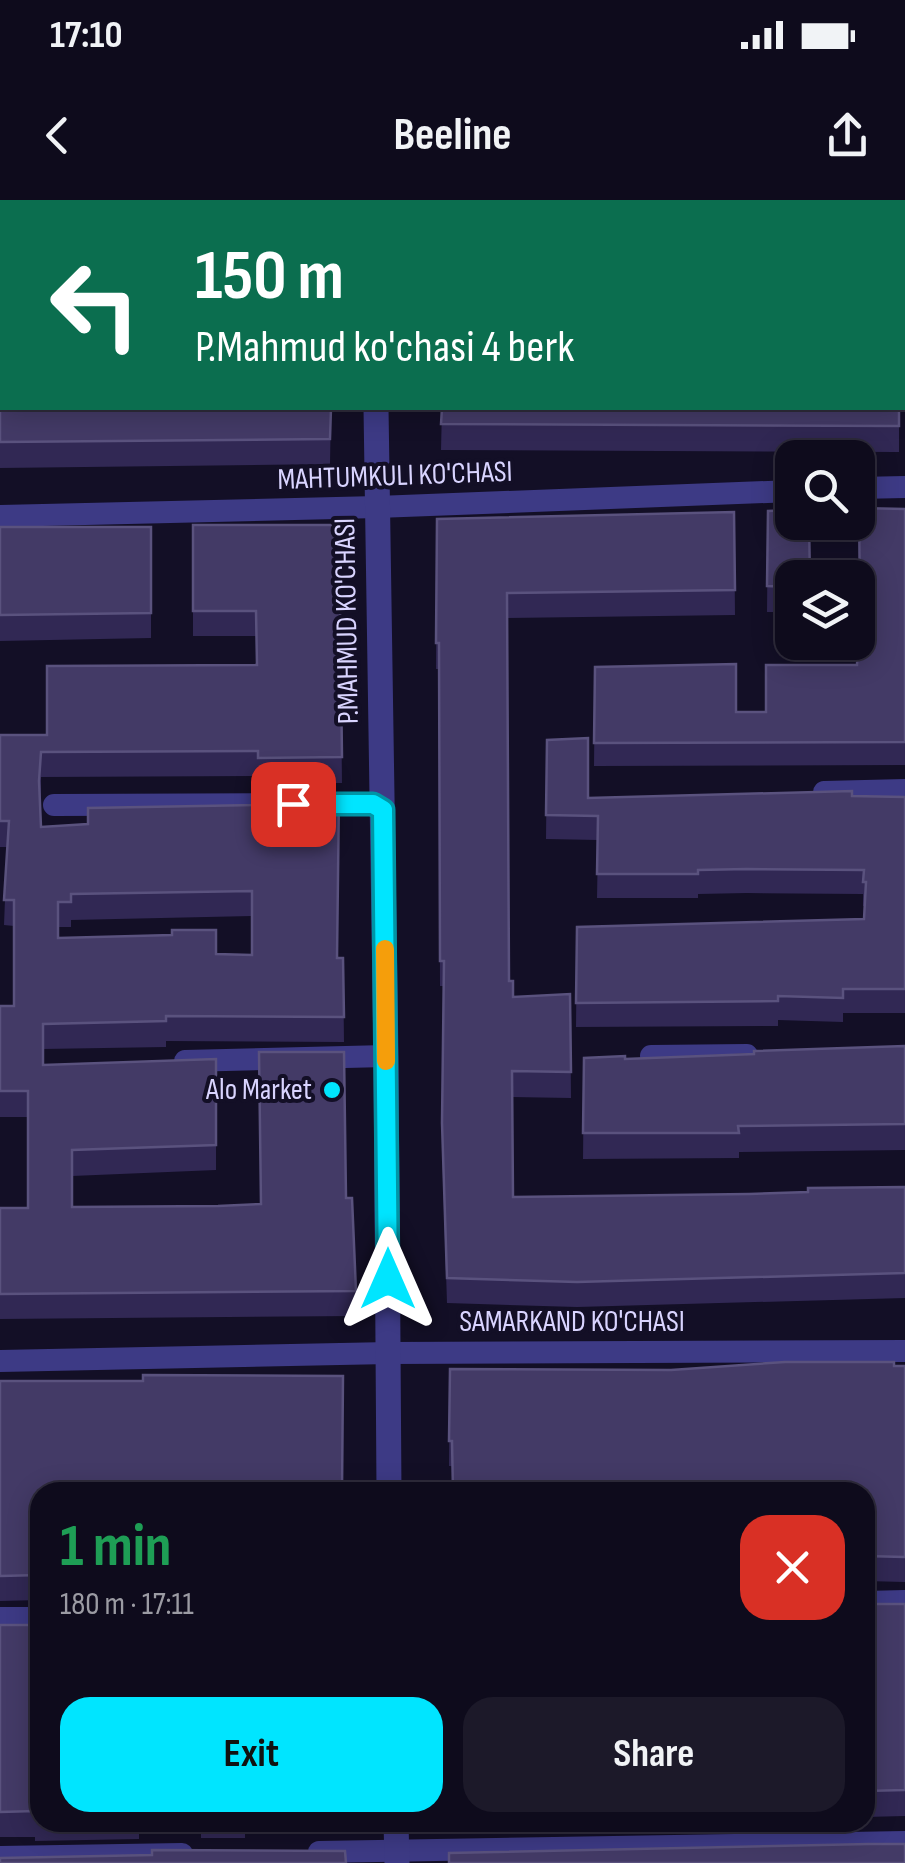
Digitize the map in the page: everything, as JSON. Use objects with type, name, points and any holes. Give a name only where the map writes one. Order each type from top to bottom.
[{"type":"street","name":"P.MAHMUD KO'CHASI","points":[[376,410],[389,1482]]},
{"type":"street","points":[[875,488],[905,487]]},
{"type":"street","name":"MAHTUMKULI KO'CHASI","points":[[0,516],[376,508],[775,492]]},
{"type":"street","points":[[792,794],[905,790]]},
{"type":"street","points":[[54,805],[373,804],[383,810]]},
{"type":"street","points":[[651,1056],[768,1055]]},
{"type":"street","points":[[166,1062],[386,1056]]},
{"type":"street","name":"SAMARKAND KO'CHASI","points":[[0,1361],[389,1353],[905,1351]]},
{"type":"street","points":[[875,1602],[905,1601]]},
{"type":"street","points":[[0,1618],[30,1618]]},
{"type":"street","points":[[396,1832],[397,1857]]},
{"type":"street","points":[[298,1852],[397,1857],[905,1842]]},
{"type":"street","points":[[0,1857],[198,1854]]},
{"type":"building","points":[[0,410],[331,410],[330,439],[0,442]]},
{"type":"building","points":[[442,410],[899,410],[899,426],[441,424]]},
{"type":"building","points":[[875,508],[905,509],[905,742],[594,743],[595,667],[736,664],[736,712],[766,712],[766,665],[857,665],[857,660],[875,660],[875,560],[860,560],[859,540],[875,540]]},
{"type":"building","points":[[768,511],[775,511],[775,540],[809,540],[810,560],[775,560],[775,586],[767,586]]},
{"type":"building","points":[[734,512],[735,590],[507,593],[509,981],[513,981],[513,997],[570,994],[571,1072],[512,1071],[513,1197],[749,1194],[808,1192],[808,1188],[905,1187],[905,1273],[577,1282],[447,1278],[437,519]]},
{"type":"building","points":[[193,525],[339,525],[342,757],[258,758],[258,751],[41,752],[41,827],[88,824],[88,808],[255,805],[255,794],[339,794],[337,958],[343,958],[344,1017],[166,1016],[166,1021],[43,1024],[43,1065],[216,1059],[216,1145],[72,1150],[72,1207],[261,1204],[259,1052],[344,1052],[346,1198],[352,1198],[356,1291],[0,1294],[0,1208],[28,1208],[28,1091],[0,1091],[0,1006],[14,1006],[14,900],[4,900],[9,821],[0,821],[0,735],[47,735],[47,666],[257,665],[256,611],[193,611]],"holes":[[[252,891],[252,955],[216,954],[216,930],[58,938],[58,902],[71,902],[71,894]]]},
{"type":"building","points":[[0,527],[151,527],[151,613],[0,615]]},
{"type":"building","points":[[588,738],[588,798],[852,791],[852,796],[905,797],[905,989],[843,989],[843,998],[778,996],[778,1001],[576,1003],[577,927],[864,919],[866,882],[864,870],[597,874],[598,816],[546,815],[547,740]]},
{"type":"building","points":[[905,1046],[905,1124],[738,1126],[739,1133],[583,1133],[584,1058]]},
{"type":"building","points":[[785,1362],[894,1362],[894,1366],[905,1366],[905,1557],[875,1556],[875,1482],[453,1482],[450,1369],[671,1370]]},
{"type":"building","points":[[143,1375],[343,1376],[342,1482],[30,1482],[30,1575],[0,1576],[0,1381],[143,1381]]},
{"type":"building","points":[[875,1604],[905,1604],[905,1790],[875,1791]]},
{"type":"building","points":[[0,1625],[30,1625],[30,1811],[0,1812]]},
{"type":"building","points":[[905,1844],[905,1863],[449,1863],[449,1853]]},
{"type":"building","points":[[152,1850],[345,1851],[346,1863],[0,1863],[0,1858],[152,1855]]},
{"type":"slow traffic","points":[[385,949],[386,1061]]},
{"type":"place","name":"Alo Market","points":[[332,1090]]},
{"type":"route","points":[[293,804],[373,804],[383,810],[388,1279]]}]
